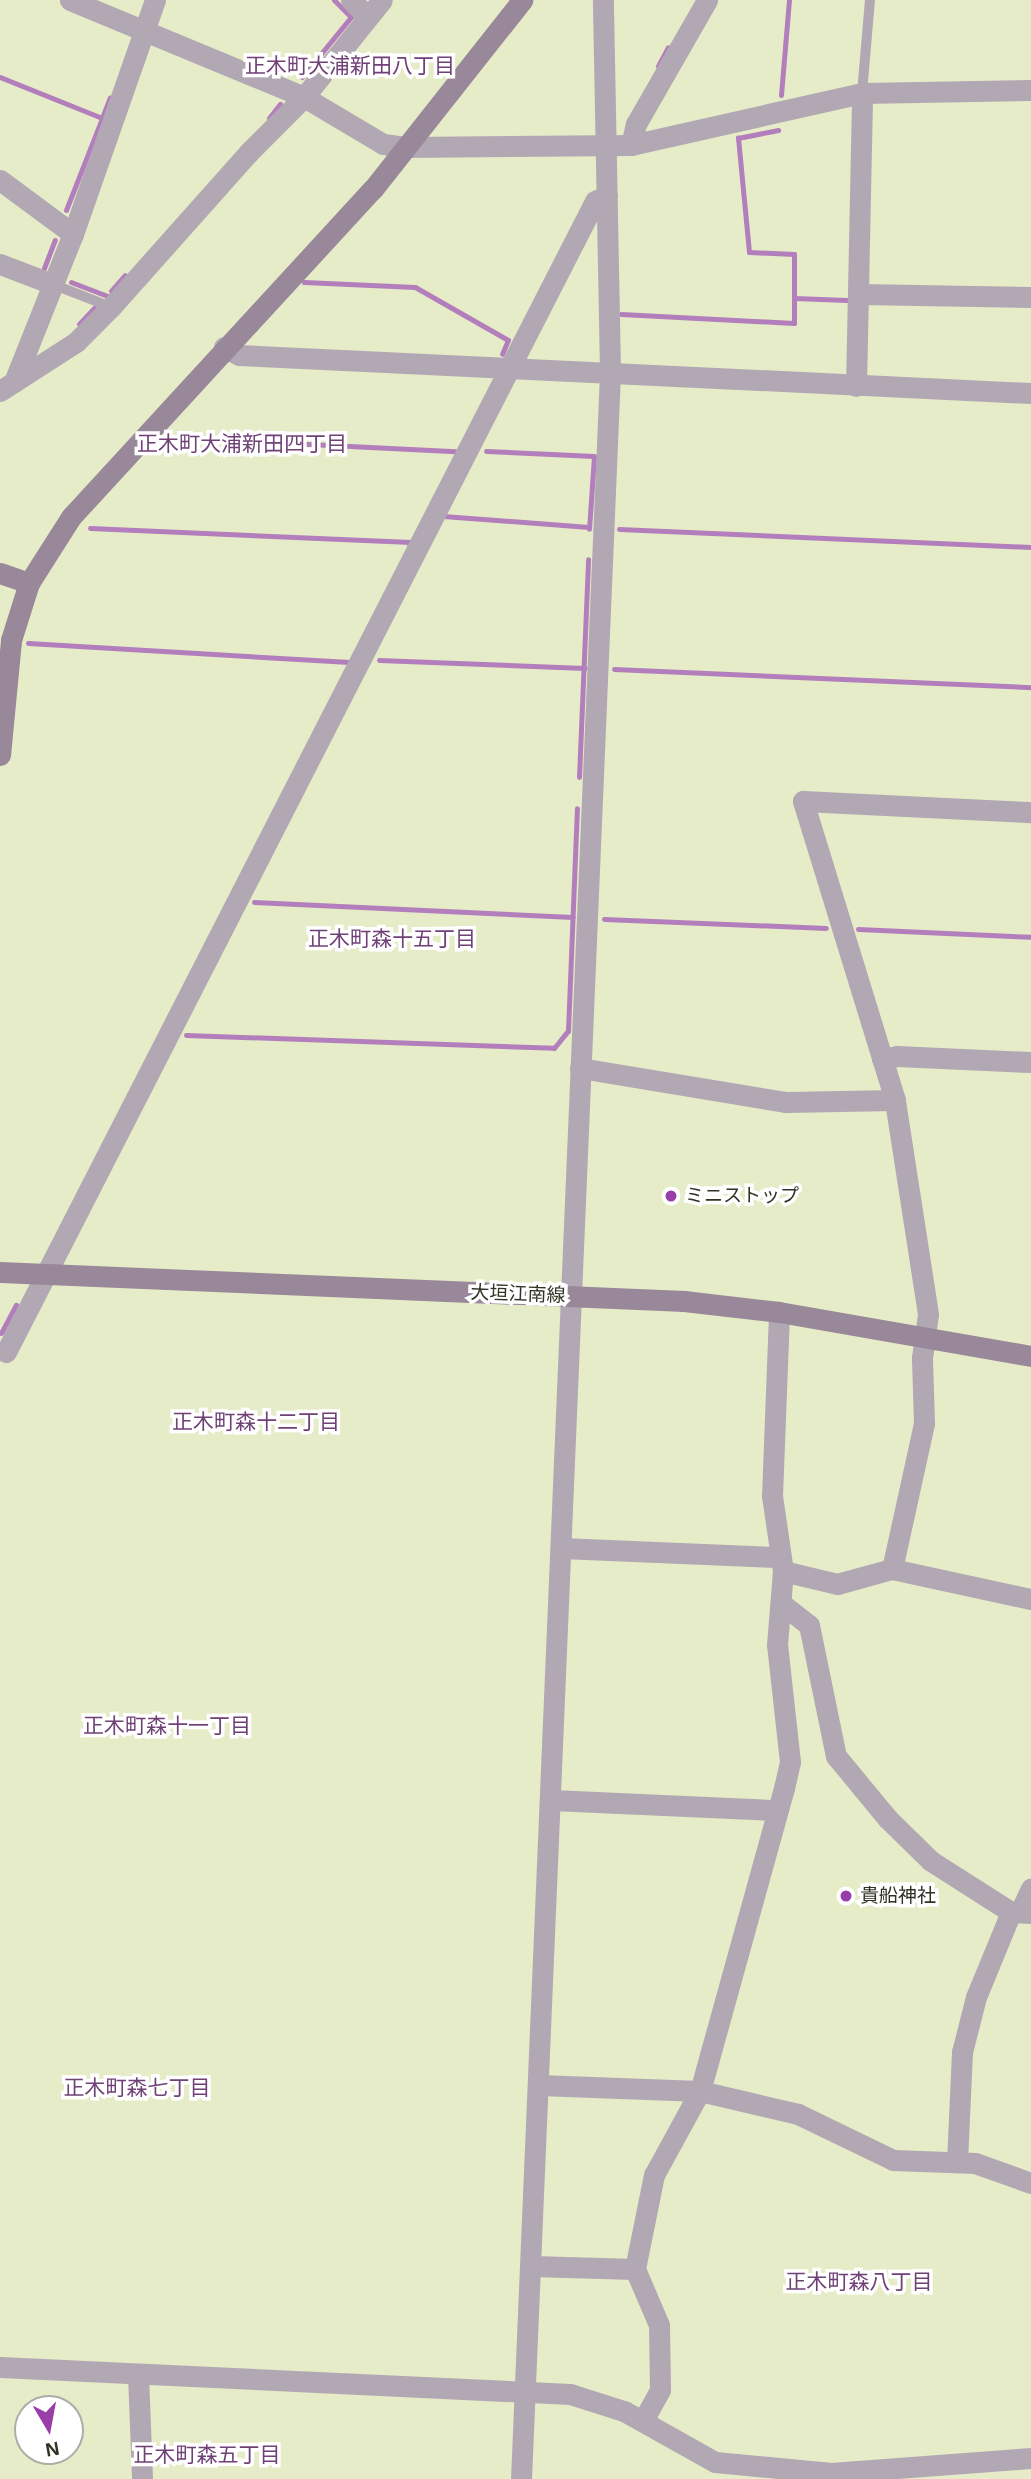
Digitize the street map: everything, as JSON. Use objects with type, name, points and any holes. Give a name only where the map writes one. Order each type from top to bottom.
[{"type":"main road","points":[[0,755],[11,640],[29,583],[71,517],[224,346],[373,189],[522,0]]},
{"type":"main road","points":[[0,573],[29,583]]},
{"type":"main road","name":"大垣江南線","points":[[0,1272],[684,1301],[779,1312],[1031,1356]]},
{"type":"street","points":[[70,0],[304,97],[383,144],[406,147],[631,145],[862,93],[1031,90]]},
{"type":"street","points":[[7,387],[73,234],[147,32],[155,0]]},
{"type":"street","points":[[351,0],[367,16]]},
{"type":"street","points":[[7,387],[76,342],[111,307],[249,152],[304,97],[382,0]]},
{"type":"street","points":[[521,2479],[552,1800],[569,1296],[610,371],[603,0]]},
{"type":"street","points":[[631,145],[636,124],[707,0]]},
{"type":"street","points":[[856,386],[862,93]]},
{"type":"street","points":[[0,180],[73,234]]},
{"type":"street","points":[[6,1352],[596,201],[607,195]]},
{"type":"street","points":[[0,264],[52,284]]},
{"type":"street","points":[[859,294],[1031,298]]},
{"type":"street","points":[[224,346],[239,355],[512,365],[856,386],[1031,393]]},
{"type":"street","points":[[892,1569],[924,1423],[925,1336],[928,1314],[895,1100],[803,801],[1031,812]]},
{"type":"street","points":[[882,1059],[897,1056],[1031,1062]]},
{"type":"street","points":[[580,1068],[786,1102],[895,1100]]},
{"type":"street","points":[[643,2421],[660,2390],[659,2325],[635,2269],[654,2175],[700,2091],[790,1762],[777,1645],[782,1604],[781,1564],[772,1496],[779,1312]]},
{"type":"street","points":[[561,1548],[781,1564],[838,1584],[892,1569],[1031,1599]]},
{"type":"street","points":[[782,1604],[809,1625],[836,1756],[888,1819],[932,1861],[1021,1912]]},
{"type":"street","points":[[552,1800],[775,1811]]},
{"type":"street","points":[[957,2162],[962,2052],[976,1997],[1031,1888]]},
{"type":"street","points":[[539,2085],[700,2091],[798,2114],[893,2160],[975,2163],[1031,2183]]},
{"type":"street","points":[[532,2266],[635,2269]]},
{"type":"street","points":[[0,2367],[570,2394],[643,2421],[717,2471],[831,2473],[1031,2458]]},
{"type":"street","points":[[138,2374],[142,2479]]},
{"type":"lane","points":[[862,93],[870,0]]},
{"type":"lane","points":[[52,284],[111,307]]},
{"type":"waterway","points":[[302,77],[351,17],[334,0]]},
{"type":"waterway","points":[[781,95],[789,0]]},
{"type":"waterway","points":[[658,66],[668,47]]},
{"type":"waterway","points":[[0,77],[102,118],[110,97]]},
{"type":"waterway","points":[[269,118],[280,104]]},
{"type":"waterway","points":[[66,210],[102,118]]},
{"type":"waterway","points":[[621,314],[794,323],[794,254],[749,252],[738,138],[778,130]]},
{"type":"waterway","points":[[44,268],[55,240]]},
{"type":"waterway","points":[[111,291],[125,275]]},
{"type":"waterway","points":[[71,282],[107,296]]},
{"type":"waterway","points":[[304,282],[415,287],[508,340],[502,354]]},
{"type":"waterway","points":[[794,298],[847,300]]},
{"type":"waterway","points":[[79,324],[94,308]]},
{"type":"waterway","points":[[166,437],[456,451]]},
{"type":"waterway","points":[[486,451],[594,456],[589,529]]},
{"type":"waterway","points":[[443,516],[589,527]]},
{"type":"waterway","points":[[90,528],[411,542],[409,546]]},
{"type":"waterway","points":[[619,529],[1031,547]]},
{"type":"waterway","points":[[579,777],[588,559]]},
{"type":"waterway","points":[[28,643],[349,662]]},
{"type":"waterway","points":[[379,660],[585,668]]},
{"type":"waterway","points":[[614,669],[1031,687]]},
{"type":"waterway","points":[[186,1035],[554,1048],[568,1031],[577,808]]},
{"type":"waterway","points":[[254,902],[573,917]]},
{"type":"waterway","points":[[604,919],[826,928]]},
{"type":"waterway","points":[[858,929],[1031,937]]},
{"type":"waterway","points":[[1,1333],[16,1305]]},
{"type":"place","name":"ミニストップ","points":[[671,1196]]},
{"type":"place","name":"貴船神社","points":[[846,1896]]},
{"type":"district","name":"正木町大浦新田八丁目","points":[[350,66]]},
{"type":"district","name":"正木町大浦新田四丁目","points":[[242,444]]},
{"type":"district","name":"正木町森十五丁目","points":[[392,939]]},
{"type":"district","name":"正木町森十二丁目","points":[[256,1422]]},
{"type":"district","name":"正木町森十一丁目","points":[[167,1726]]},
{"type":"district","name":"正木町森七丁目","points":[[137,2088]]},
{"type":"district","name":"正木町森八丁目","points":[[859,2282]]},
{"type":"district","name":"正木町森五丁目","points":[[207,2455]]}]
